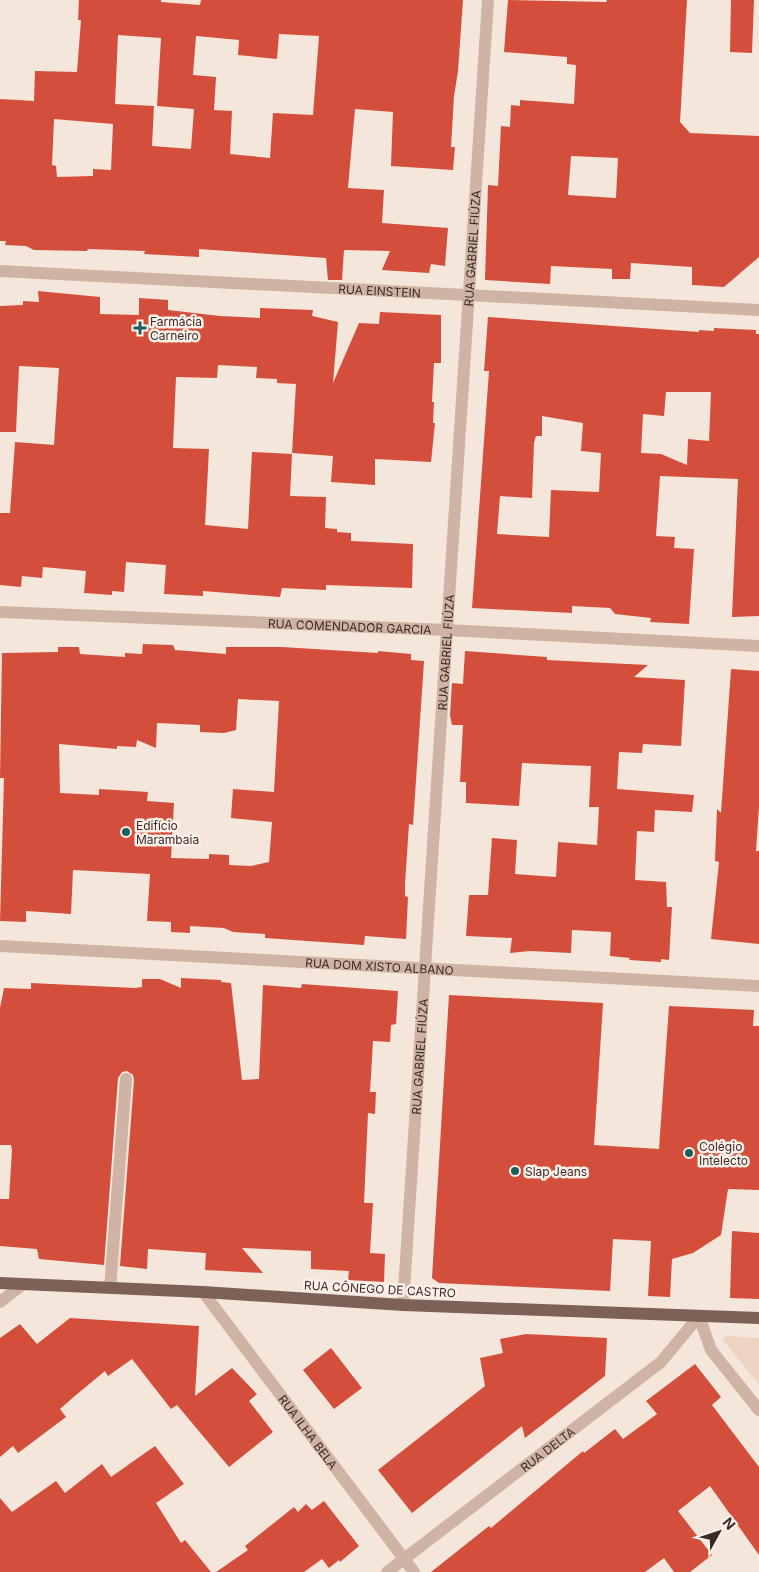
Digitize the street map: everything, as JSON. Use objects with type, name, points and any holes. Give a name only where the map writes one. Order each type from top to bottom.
[{"type":"main road","name":"RUA CÔNEGO DE CASTRO","points":[[0,1283],[203,1292],[403,1306],[759,1318]]},
{"type":"street","name":"RUA GABRIEL FIÚZA","points":[[403,1306],[488,0]]},
{"type":"street","name":"RUA EINSTEIN","points":[[0,271],[759,310]]},
{"type":"street","name":"RUA COMENDADOR GARCIA","points":[[0,612],[447,630],[759,646]]},
{"type":"street","name":"RUA DOM XISTO ALBANO","points":[[0,946],[425,970],[759,986]]},
{"type":"street","points":[[110,1288],[126,1079]]},
{"type":"street","points":[[0,1302],[23,1284]]},
{"type":"street","name":"RUA ILHA BELA","points":[[203,1292],[414,1572]]},
{"type":"street","points":[[699,1316],[711,1350],[759,1410]]},
{"type":"street","name":"RUA DELTA","points":[[387,1572],[661,1362],[699,1316]]},
{"type":"shaded area","points":[[726,1336],[759,1338],[759,1385],[724,1341],[723,1338]]},
{"type":"building","points":[[79,0],[161,0],[161,2],[200,5],[201,0],[463,0],[451,147],[455,147],[453,170],[391,166],[393,112],[355,109],[348,188],[384,190],[382,223],[448,228],[445,266],[431,264],[429,273],[382,270],[390,251],[344,250],[342,280],[328,280],[326,258],[199,249],[199,257],[144,254],[145,251],[34,250],[26,246],[5,245],[6,241],[0,241],[0,99],[34,101],[35,71],[77,72],[81,20],[78,20]],"holes":[[[279,34],[319,36],[313,115],[273,113],[270,158],[230,154],[232,111],[214,110],[216,77],[193,75],[196,36],[239,40],[238,55],[277,59]],[[118,35],[161,38],[157,106],[194,109],[191,149],[152,146],[154,106],[115,104]],[[54,119],[113,124],[111,170],[93,169],[93,176],[57,177],[56,166],[52,165]]]},
{"type":"building","points":[[508,0],[606,2],[607,0],[687,0],[680,122],[690,133],[759,136],[759,257],[724,287],[692,285],[692,267],[631,263],[630,279],[612,279],[612,269],[551,266],[550,284],[485,280],[488,185],[498,186],[501,126],[510,127],[511,105],[520,106],[520,100],[574,104],[576,65],[567,64],[567,57],[504,52]],"holes":[[[571,156],[618,158],[616,198],[568,195]]]},
{"type":"building","points":[[731,0],[754,0],[752,53],[730,52]]},
{"type":"building","points":[[38,291],[100,297],[100,314],[139,315],[139,298],[168,300],[168,310],[220,316],[260,318],[260,308],[313,310],[312,316],[338,322],[333,383],[359,323],[379,324],[380,312],[441,315],[441,363],[434,363],[432,402],[434,402],[433,423],[435,423],[431,462],[375,459],[375,485],[331,482],[333,456],[292,453],[296,384],[277,383],[277,379],[256,378],[257,367],[218,365],[217,378],[176,377],[173,448],[209,449],[205,525],[248,529],[252,452],[292,454],[290,496],[326,497],[325,528],[337,529],[337,532],[351,533],[351,541],[413,544],[412,588],[326,585],[326,590],[282,588],[280,597],[203,591],[203,596],[164,594],[166,565],[126,562],[124,592],[112,591],[112,595],[84,593],[86,571],[43,567],[42,578],[22,576],[21,587],[0,585],[0,513],[10,513],[15,442],[54,445],[59,368],[19,366],[16,432],[0,432],[0,306],[23,305],[23,301],[39,302]]},
{"type":"building","points":[[488,317],[699,332],[699,330],[714,331],[714,328],[756,330],[756,334],[759,334],[759,616],[732,617],[738,479],[660,476],[656,536],[675,537],[674,548],[694,549],[689,624],[650,622],[651,618],[615,614],[610,608],[572,606],[572,613],[472,608],[489,371],[484,371]],"holes":[[[666,392],[711,392],[709,441],[688,439],[687,465],[661,454],[641,453],[643,414],[664,416]],[[542,416],[583,423],[581,451],[601,453],[599,492],[551,490],[549,537],[497,534],[500,496],[532,498],[534,443],[536,436],[542,436]]]},
{"type":"building","points":[[143,644],[173,645],[175,650],[226,654],[226,647],[282,647],[411,654],[411,660],[424,661],[413,825],[409,824],[405,884],[405,896],[408,897],[406,939],[365,936],[364,945],[265,938],[265,934],[233,932],[224,928],[190,926],[190,933],[171,932],[171,922],[147,921],[150,874],[73,870],[71,914],[26,911],[26,922],[0,921],[4,778],[0,778],[2,653],[58,652],[58,647],[79,647],[80,654],[125,657],[125,653],[142,654]],"holes":[[[238,699],[279,701],[274,792],[233,789],[231,818],[272,822],[269,862],[251,866],[229,865],[229,855],[209,854],[209,859],[171,858],[174,803],[147,801],[148,792],[99,789],[99,795],[60,793],[59,744],[117,749],[117,746],[136,747],[137,740],[156,748],[157,723],[200,725],[200,732],[224,733],[236,730]]]},
{"type":"building","points":[[465,651],[547,657],[547,660],[648,665],[634,677],[685,680],[681,746],[643,744],[642,753],[619,752],[617,789],[694,795],[692,812],[655,810],[654,832],[637,831],[635,880],[666,882],[667,907],[672,907],[669,960],[661,959],[661,962],[629,960],[630,958],[610,956],[611,932],[572,930],[571,953],[530,951],[510,953],[512,938],[466,936],[469,895],[488,895],[492,838],[517,840],[515,874],[556,877],[558,842],[597,845],[599,807],[589,807],[591,766],[522,763],[519,806],[466,803],[466,782],[460,782],[463,725],[452,725],[450,715],[452,683],[463,684]]},
{"type":"building","points":[[731,669],[759,671],[759,806],[756,851],[759,851],[759,944],[711,939],[719,862],[715,861],[717,809],[721,813]]},
{"type":"building","points":[[181,978],[221,980],[221,982],[231,983],[242,1080],[259,1079],[263,985],[301,988],[302,984],[398,991],[396,1024],[391,1025],[390,1042],[373,1041],[370,1092],[376,1092],[375,1114],[368,1113],[364,1203],[373,1203],[370,1253],[385,1254],[384,1282],[348,1280],[349,1271],[311,1269],[311,1251],[242,1248],[263,1273],[205,1270],[206,1253],[148,1249],[147,1269],[120,1266],[134,1080],[133,1075],[127,1071],[122,1072],[118,1078],[104,1265],[39,1259],[37,1249],[0,1246],[0,1199],[9,1199],[12,1150],[11,1145],[0,1145],[0,1008],[4,988],[31,989],[31,983],[135,988],[142,987],[142,979],[160,979],[181,988]]},
{"type":"building","points":[[449,995],[603,1003],[594,1145],[659,1149],[669,1006],[754,1010],[753,1026],[759,1026],[759,1190],[728,1189],[721,1235],[693,1253],[672,1259],[670,1297],[648,1296],[651,1241],[613,1239],[610,1291],[439,1283],[432,1278]]},
{"type":"building","points":[[732,1231],[759,1233],[759,1299],[730,1298]]},
{"type":"building","points":[[70,1318],[199,1326],[195,1396],[232,1368],[257,1394],[249,1401],[273,1432],[229,1467],[177,1405],[171,1409],[132,1359],[108,1376],[105,1371],[60,1409],[66,1417],[18,1453],[13,1446],[0,1457],[0,1338],[20,1324],[37,1344]]},
{"type":"building","points":[[526,1334],[607,1338],[605,1376],[525,1438],[522,1426],[412,1513],[378,1470],[485,1386],[480,1358],[503,1353],[500,1339]]},
{"type":"building","points":[[331,1348],[362,1388],[334,1409],[303,1370]]},
{"type":"building","points":[[695,1364],[721,1397],[712,1405],[759,1467],[759,1555],[710,1486],[678,1511],[712,1555],[690,1572],[674,1572],[664,1558],[645,1572],[431,1572],[489,1526],[491,1528],[583,1451],[584,1453],[615,1429],[623,1439],[657,1414],[646,1401]]},
{"type":"building","points":[[155,1446],[184,1484],[156,1503],[181,1543],[185,1540],[211,1572],[0,1572],[0,1498],[12,1512],[56,1481],[65,1493],[102,1464],[111,1477]]},
{"type":"building","points":[[324,1501],[359,1546],[340,1562],[339,1560],[329,1568],[322,1559],[304,1572],[216,1572],[248,1550],[245,1546],[294,1507],[298,1512],[306,1504],[312,1510]]},
{"type":"place","name":"Farmácia Carneiro","points":[[140,328]]},
{"type":"place","name":"Edifício Marambaia","points":[[126,832]]},
{"type":"place","name":"Colégio Intelecto","points":[[689,1153]]},
{"type":"place","name":"Slap Jeans","points":[[515,1171]]}]
